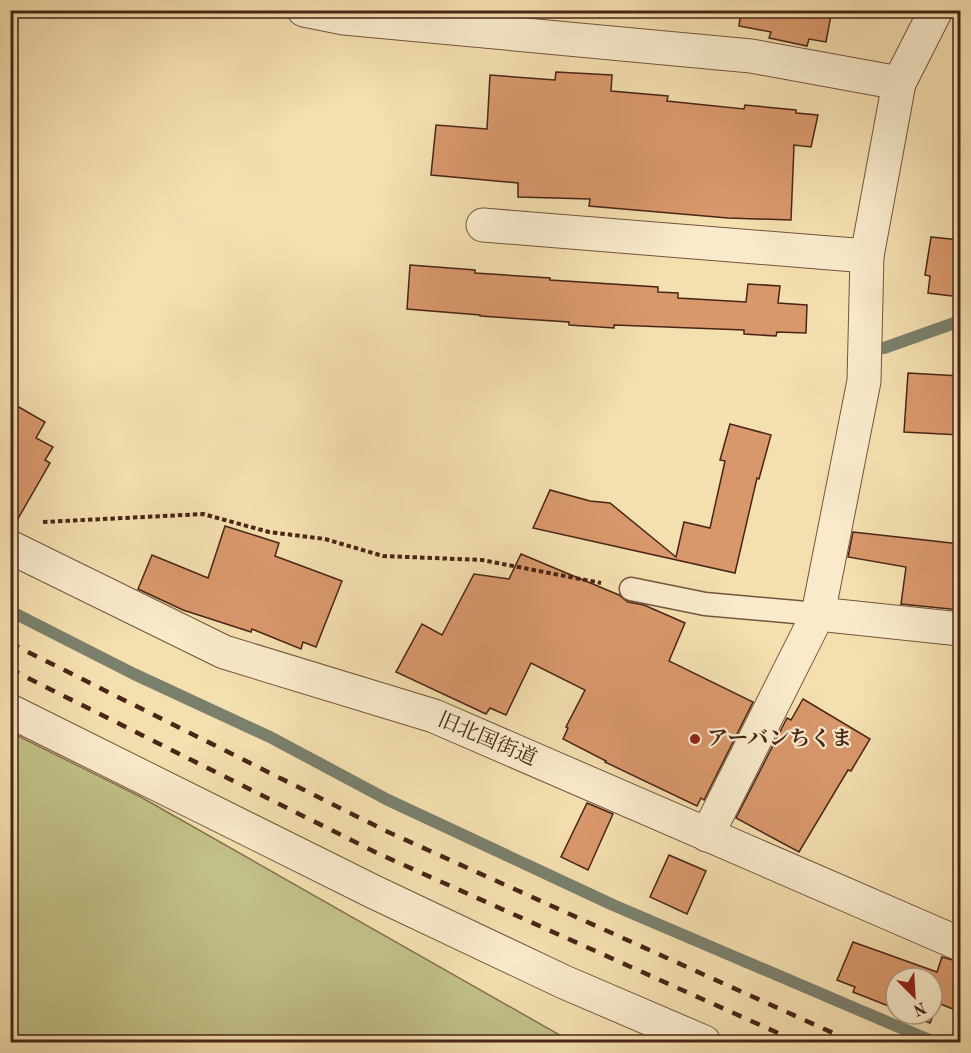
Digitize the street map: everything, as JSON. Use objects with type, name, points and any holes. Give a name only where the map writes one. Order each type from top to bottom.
[{"type":"street","points":[[304,10],[344,18],[751,56],[899,83]]},
{"type":"street","points":[[707,835],[818,615],[864,381],[867,256],[899,83],[936,10]]},
{"type":"street","points":[[483,225],[867,256]]},
{"type":"street","name":"旧北国街道","points":[[10,548],[224,652],[434,716],[960,944]]},
{"type":"street","points":[[818,615],[960,629]]},
{"type":"street","points":[[16,713],[479,942],[564,982],[704,1042]]},
{"type":"lane","points":[[631,590],[705,604],[818,615]]},
{"type":"path","points":[[36,522],[203,514],[269,532],[325,539],[383,556],[482,560],[631,590]]},
{"type":"shaded area","points":[[10,732],[139,796],[572,1042],[11,1042]]},
{"type":"building","points":[[741,10],[832,10],[826,42],[809,39],[807,46],[769,38],[771,32],[739,26]]},
{"type":"building","points":[[556,72],[612,75],[611,91],[668,96],[667,101],[744,109],[745,105],[796,110],[796,113],[818,115],[811,147],[794,145],[791,220],[728,218],[589,206],[590,199],[518,197],[518,183],[431,175],[436,125],[487,129],[490,75],[555,80]]},
{"type":"building","points":[[931,237],[960,240],[960,297],[928,293],[930,276],[925,275]]},
{"type":"building","points":[[410,265],[475,270],[475,273],[550,278],[550,280],[658,287],[658,292],[678,293],[678,298],[746,302],[748,284],[780,286],[778,303],[807,305],[806,333],[777,332],[776,336],[744,334],[744,330],[614,325],[614,328],[569,325],[569,322],[407,309]]},
{"type":"building","points":[[908,373],[960,376],[960,435],[904,432]]},
{"type":"building","points":[[10,402],[45,422],[36,438],[53,447],[45,460],[50,463],[12,529],[10,529]]},
{"type":"building","points":[[730,424],[771,435],[759,479],[757,478],[735,573],[533,528],[550,490],[590,501],[610,503],[676,557],[684,522],[710,528],[725,461],[720,460]]},
{"type":"building","points":[[225,526],[279,543],[275,556],[342,581],[316,647],[303,642],[301,649],[252,629],[251,632],[183,610],[138,589],[152,555],[208,578]]},
{"type":"building","points":[[853,532],[960,544],[960,610],[901,604],[906,567],[848,557]]},
{"type":"building","points":[[521,554],[619,595],[628,602],[644,605],[685,623],[669,661],[753,702],[704,800],[701,798],[697,806],[563,739],[568,728],[566,727],[585,690],[531,663],[506,715],[490,708],[486,714],[396,672],[422,624],[442,635],[474,574],[509,579]]},
{"type":"building","points":[[803,699],[870,739],[851,771],[848,770],[799,852],[736,818],[787,718],[791,720]]},
{"type":"building","points":[[587,803],[613,814],[588,870],[561,857]]},
{"type":"building","points":[[669,855],[706,871],[687,914],[650,897]]},
{"type":"building","points":[[853,942],[920,966],[884,966],[884,1004],[853,992],[855,987],[837,980]]},
{"type":"building","points":[[942,957],[960,962],[960,1012],[944,1005],[944,966],[939,966]]},
{"type":"waterway","points":[[884,348],[960,321]]},
{"type":"waterway","points":[[10,611],[134,674],[270,737],[388,800],[613,905],[934,1042]]},
{"type":"railway","points":[[10,643],[388,832],[853,1042]]},
{"type":"railway","points":[[10,669],[377,853],[798,1042]]},
{"type":"place","name":"アーバンちくま","points":[[695,739]]}]
